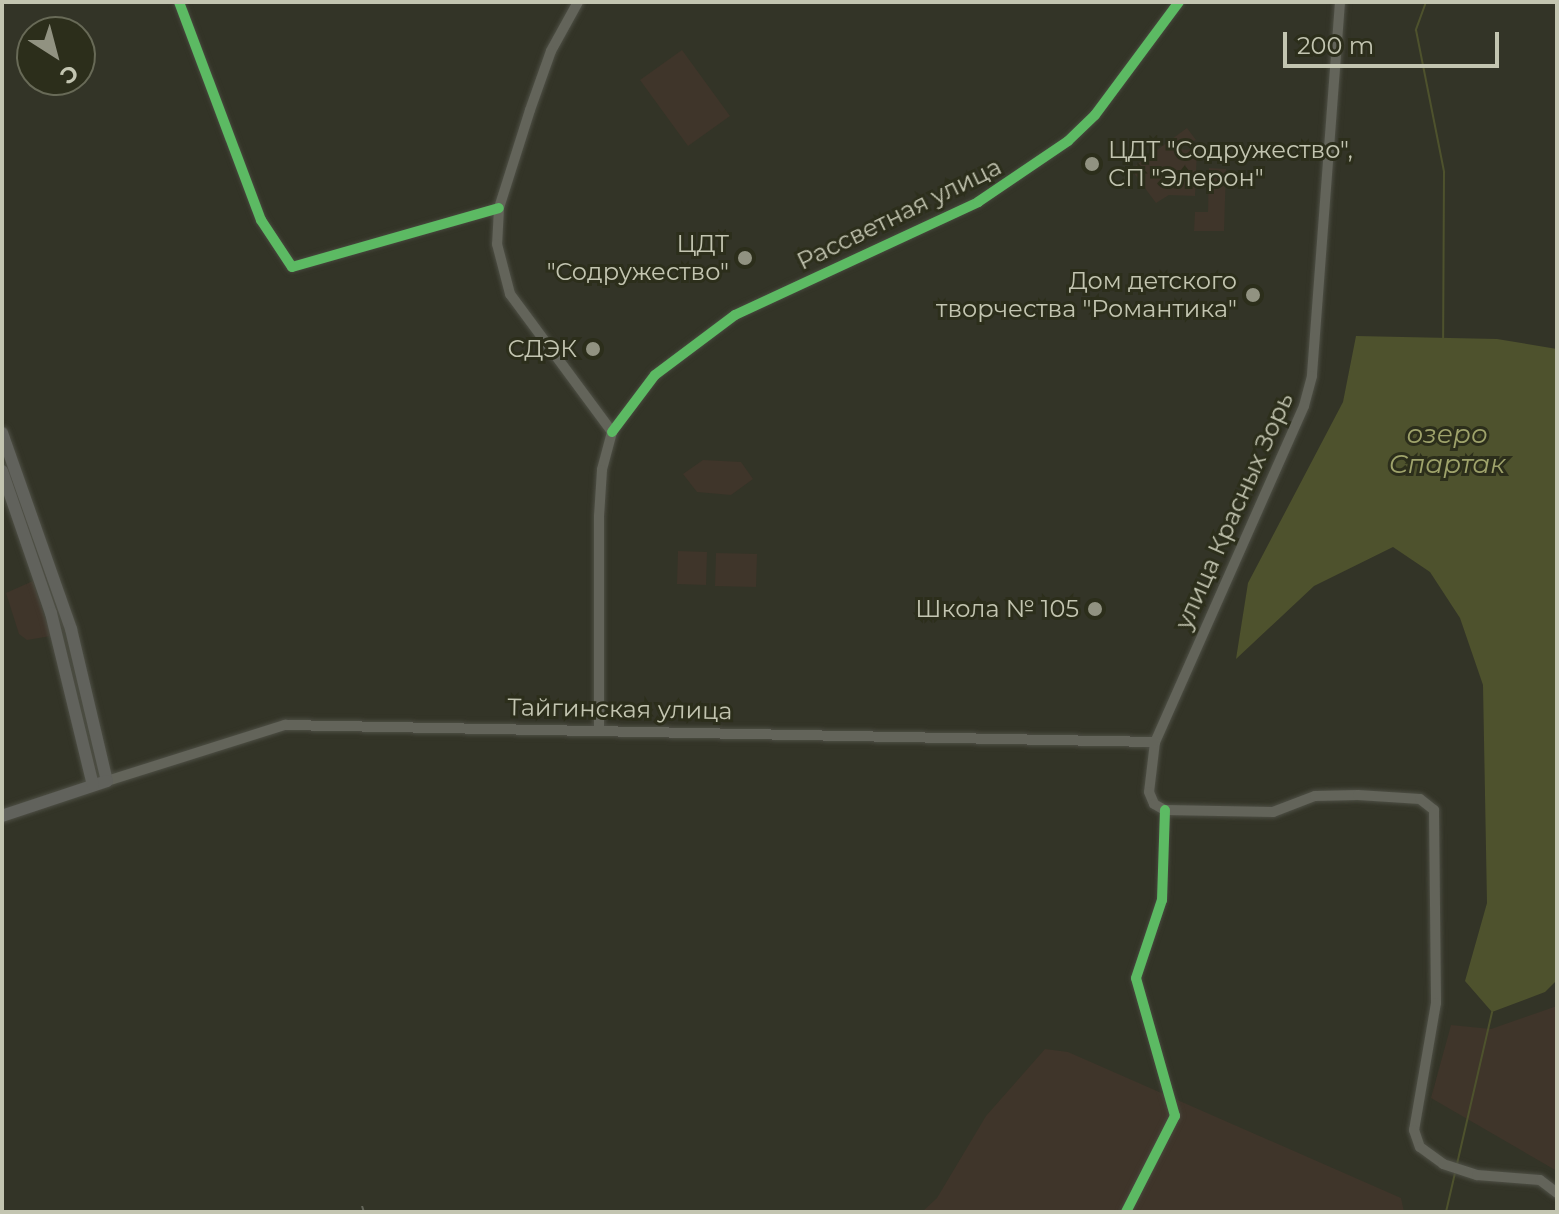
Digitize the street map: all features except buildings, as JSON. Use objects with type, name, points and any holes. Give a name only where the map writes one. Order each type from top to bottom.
[{"type":"highway","points":[[2,433],[59,592],[107,781]]},
{"type":"highway","points":[[2,471],[46,597],[93,785]]},
{"type":"highway","points":[[46,597],[59,592]]},
{"type":"highway","name":"Тайгинская улица","points":[[2,816],[107,781]]},
{"type":"main road","points":[[578,2],[551,51],[499,208],[497,244],[503,280],[612,432]]},
{"type":"main road","name":"улица Красных Зорь","points":[[1165,810],[1154,804],[1149,792],[1149,760],[1155,742],[1304,406],[1312,376],[1340,2]]},
{"type":"main road","name":"Рассветная улица","points":[[599,730],[599,516],[602,470],[612,432]]},
{"type":"main road","name":"Тайгинская улица","points":[[107,781],[285,725],[1155,742]]},
{"type":"main road","points":[[1165,810],[1273,812],[1315,796],[1358,795],[1420,799],[1434,810],[1436,1003],[1414,1130],[1429,1157],[1456,1168],[1540,1180],[1557,1193]]},
{"type":"street","points":[[179,2],[258,214],[292,267],[499,208]]},
{"type":"street","name":"Рассветная улица","points":[[612,432],[655,375],[735,315],[978,202],[1068,141],[1095,115],[1179,2]]},
{"type":"street","points":[[1126,1212],[1175,1116],[1136,978],[1162,900],[1165,810]]},
{"type":"shaded area","points":[[682,50],[730,116],[688,146],[640,80]]},
{"type":"shaded area","points":[[1187,128],[1196,140],[1173,149],[1197,150],[1195,196],[1169,195],[1156,203],[1131,169]]},
{"type":"shaded area","points":[[1209,168],[1226,169],[1224,231],[1194,231],[1195,212],[1208,212]]},
{"type":"shaded area","points":[[703,460],[741,462],[753,479],[731,495],[697,492],[683,474]]},
{"type":"shaded area","points":[[678,551],[707,552],[706,585],[677,584]]},
{"type":"shaded area","points":[[716,553],[757,554],[756,587],[715,586]]},
{"type":"shaded area","points":[[33,581],[51,636],[27,640],[19,634],[6,593]]},
{"type":"shaded area","points":[[1557,1006],[1557,1171],[1431,1098],[1451,1025],[1491,1029]]},
{"type":"shaded area","points":[[1045,1049],[1068,1052],[1401,1198],[1404,1212],[922,1212],[937,1198],[986,1116]]},
{"type":"water","name":"озеро Спартак","points":[[1356,336],[1497,339],[1557,349],[1557,980],[1545,992],[1492,1012],[1465,981],[1487,903],[1483,685],[1460,618],[1430,572],[1393,547],[1314,586],[1236,659],[1248,583],[1343,402]]},
{"type":"waterway","points":[[1426,2],[1416,30],[1444,172],[1443,338]]},
{"type":"waterway","points":[[1457,1164],[1492,1012]]},
{"type":"waterway","points":[[1446,1212],[1455,1174]]},
{"type":"railway","points":[[362,1206],[364,1212]]},
{"type":"cycle path","points":[[179,2],[261,220],[292,267],[499,208]]},
{"type":"cycle path","points":[[612,432],[655,375],[735,315],[978,202],[1068,141],[1095,115],[1179,2]]},
{"type":"cycle path","points":[[1126,1212],[1175,1116],[1136,978],[1162,900],[1165,810]]},
{"type":"place","name":"ЦДТ \"Содружество\", СП \"Элерон\"","points":[[1092,164]]},
{"type":"place","name":"ЦДТ \"Содружество\"","points":[[745,258]]},
{"type":"place","name":"Дом детского творчества \"Романтика\"","points":[[1253,295]]},
{"type":"place","name":"СДЭК","points":[[593,349]]},
{"type":"place","name":"Школа № 105","points":[[1095,609]]}]
